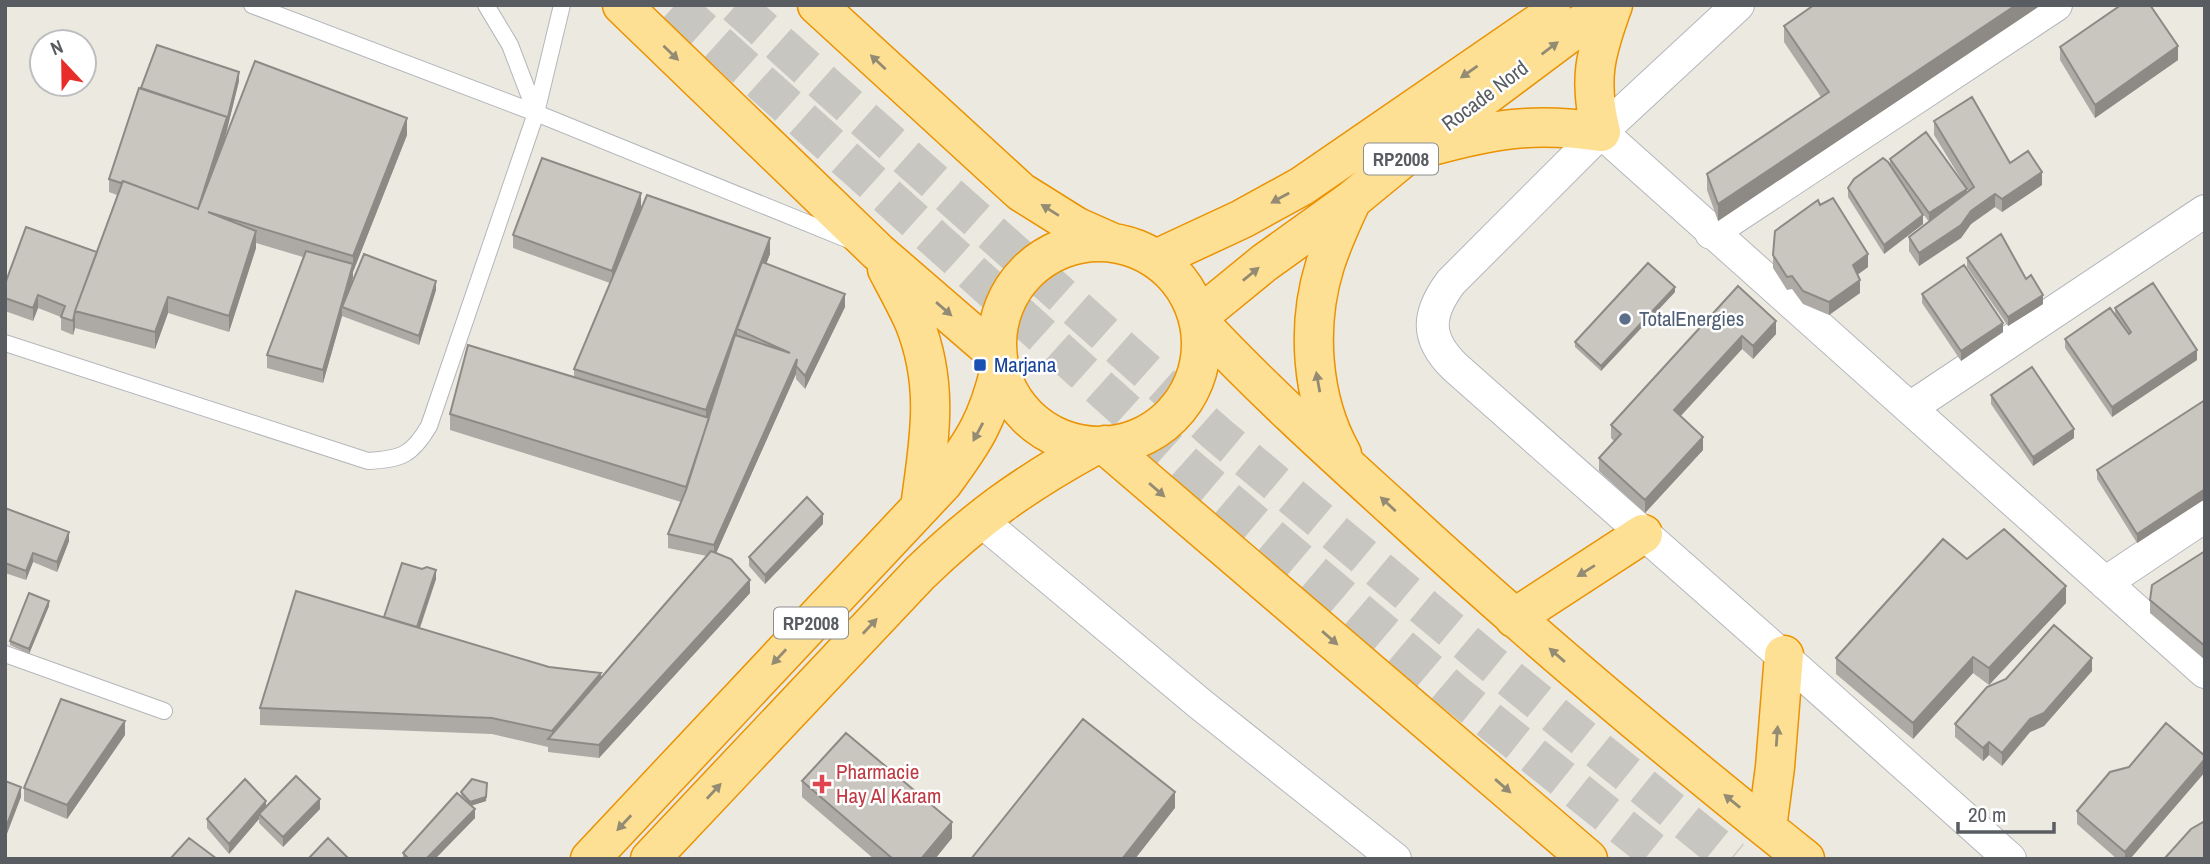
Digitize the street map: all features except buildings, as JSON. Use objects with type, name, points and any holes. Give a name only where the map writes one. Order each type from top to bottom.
[{"type":"highway","points":[[622,5],[878,252],[998,361]]},
{"type":"highway","points":[[817,5],[1021,192],[1077,227],[1156,259],[1175,275],[1189,294],[1199,320],[1202,341],[1200,365],[1192,388],[1179,409],[1161,425],[1140,438],[1117,445],[1099,446],[1066,441],[1043,430],[1023,413],[1009,392],[998,361],[1000,319],[1009,297],[1023,276],[1041,261],[1063,249],[1086,243],[1111,242]]},
{"type":"highway","name":"Rocade Nord","points":[[1156,259],[1242,219],[1302,186],[1566,5]]},
{"type":"highway","name":"Rocade Nord","points":[[1199,320],[1264,263],[1352,200],[1409,152],[1607,5]]},
{"type":"highway","points":[[1409,152],[1494,131],[1531,126],[1601,132],[1595,110],[1594,65],[1613,5]]},
{"type":"highway","points":[[1350,468],[1333,439],[1322,405],[1314,340],[1317,300],[1325,266],[1352,200]]},
{"type":"highway","points":[[878,252],[914,321],[929,373],[931,427],[920,508]]},
{"type":"highway","points":[[1199,320],[1249,375],[1514,618],[1675,755],[1805,859]]},
{"type":"highway","name":"RP2008","points":[[590,859],[943,483],[980,430],[993,399],[998,361]]},
{"type":"highway","points":[[1099,446],[1588,859]]},
{"type":"highway","name":"RP2008","points":[[650,859],[920,573],[979,519],[1045,473],[1099,446]]},
{"type":"highway","points":[[1514,618],[1643,534]]},
{"type":"highway","points":[[1767,828],[1784,655]]},
{"type":"street","points":[[1738,5],[1601,132],[1451,282],[1439,297],[1432,316],[1433,336],[1441,354],[1455,367],[1784,655],[2010,859]]},
{"type":"street","points":[[1711,233],[2056,5]]},
{"type":"street","points":[[1601,132],[2205,672]]},
{"type":"street","points":[[1910,408],[2205,211]]},
{"type":"street","points":[[2105,583],[2205,516]]},
{"type":"street","points":[[979,519],[1199,703],[1395,859]]},
{"type":"lane","points":[[252,5],[536,113],[878,252]]},
{"type":"lane","points":[[486,5],[510,45],[536,113]]},
{"type":"lane","points":[[5,343],[368,461],[389,460],[407,455],[419,443],[429,426],[536,113],[562,5]]},
{"type":"lane","points":[[5,654],[164,711]]},
{"type":"tunnel","points":[[675,5],[1186,465],[1455,693],[1663,859]]},
{"type":"tunnel","points":[[736,5],[1217,434],[1487,660],[1732,859]]},
{"type":"place","name":"TotalEnergies","points":[[1625,319]]},
{"type":"place","name":"Marjana","points":[[980,365]]},
{"type":"place","name":"Pharmacie Hay Al Karam","points":[[822,784]]}]
